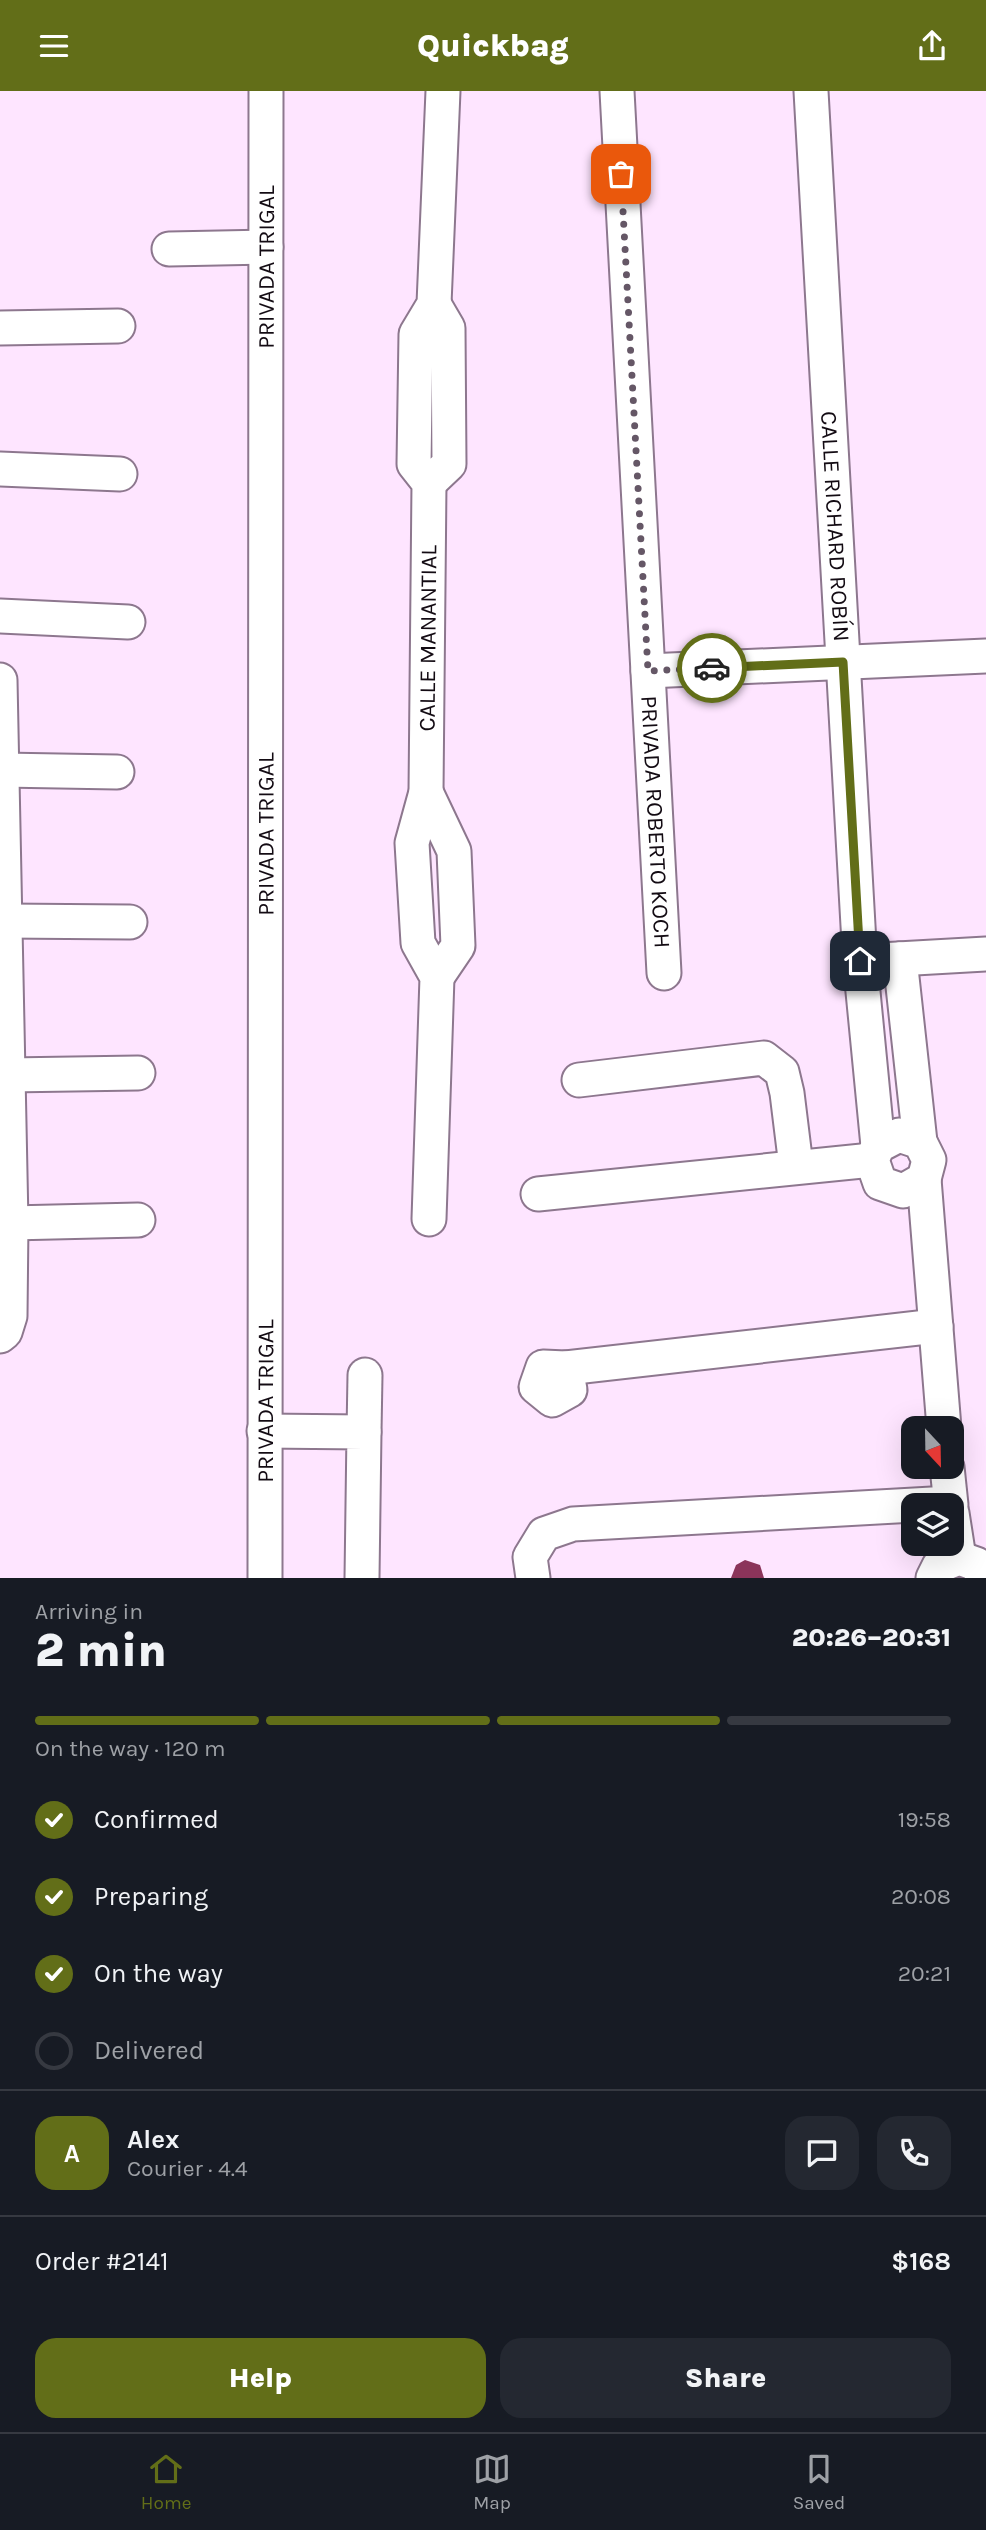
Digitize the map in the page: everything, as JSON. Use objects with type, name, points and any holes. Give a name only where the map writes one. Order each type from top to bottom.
[{"type":"street","name":"PRIVADA TRIGAL","points":[[265,1578],[266,91]]},
{"type":"street","name":"CALLE MANANTIAL","points":[[429,1219],[436,977],[418,943],[412,843],[426,792],[429,483],[449,464],[448,328],[434,304],[443,91]]},
{"type":"street","name":"PRIVADA ROBERTO KOCH","points":[[617,91],[664,973]]},
{"type":"street","name":"CALLE RICHARD ROBÍN","points":[[811,91],[860,961],[875,1153]]},
{"type":"street","points":[[169,249],[266,247]]},
{"type":"street","points":[[0,328],[118,326]]},
{"type":"street","points":[[0,469],[120,474]]},
{"type":"street","points":[[0,616],[128,622]]},
{"type":"street","points":[[648,671],[986,656]]},
{"type":"street","points":[[0,680],[6,1092],[11,1223],[10,1316],[3,1334]]},
{"type":"street","points":[[2,770],[117,772]]},
{"type":"street","points":[[5,921],[130,922]]},
{"type":"street","points":[[860,961],[986,954]]},
{"type":"street","points":[[900,959],[920,1142],[929,1160],[924,1179],[943,1416]]},
{"type":"street","points":[[579,1080],[764,1058],[782,1072],[796,1166]]},
{"type":"street","points":[[6,1092],[138,1073]]},
{"type":"street","points":[[538,1194],[796,1166],[875,1153],[899,1135],[920,1142]]},
{"type":"street","points":[[875,1153],[880,1183],[903,1191],[924,1179]]},
{"type":"street","points":[[11,1223],[138,1220]]},
{"type":"street","points":[[566,1368],[936,1326]]},
{"type":"street","points":[[362,1578],[365,1375]]},
{"type":"street","points":[[264,1431],[364,1433]]},
{"type":"street","points":[[533,1578],[530,1557],[544,1534],[573,1524],[901,1509]]},
{"type":"building","points":[[745,1560],[760,1565],[764,1578],[731,1578],[736,1565]]},
{"type":"way so far","points":[[621,174],[648,671],[712,668]]},
{"type":"route","points":[[712,668],[843,662],[860,961]]}]
